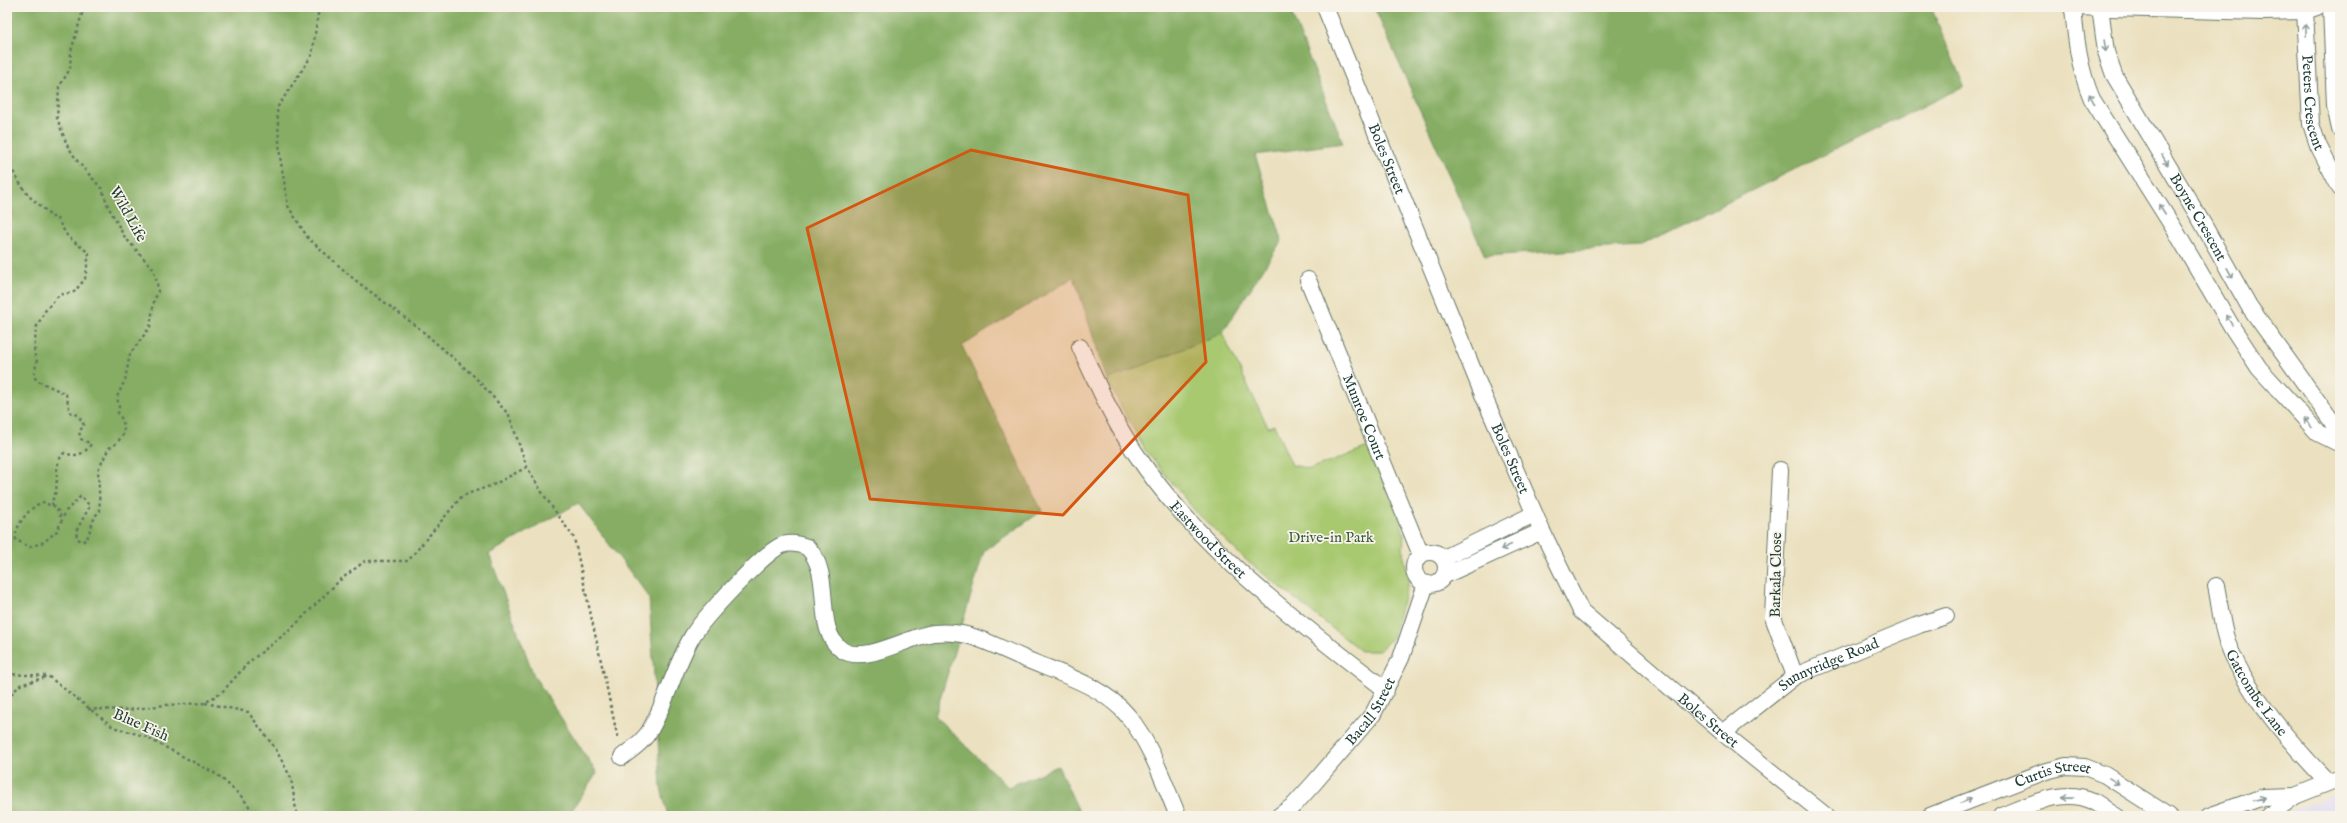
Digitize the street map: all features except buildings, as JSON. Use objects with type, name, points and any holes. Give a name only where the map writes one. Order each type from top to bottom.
[{"type":"street","name":"Boles Street","points":[[1325,7],[1484,397],[1534,514],[1581,611],[1723,733],[1826,816]]},
{"type":"street","points":[[2100,7],[2265,12],[2311,9]]},
{"type":"street","name":"Boyne Crescent","points":[[2340,437],[2331,420],[2275,345],[2249,306],[2203,224],[2114,75],[2106,52],[2100,7],[2072,8],[2077,51],[2083,78],[2092,99],[2259,368],[2318,433],[2340,444]]},
{"type":"street","name":"Peters Crescent","points":[[2331,7],[2335,106],[2340,129]]},
{"type":"street","name":"Peters Crescent","points":[[2311,9],[2311,124],[2318,145],[2340,188]]},
{"type":"street","name":"Munroe Court","points":[[1308,280],[1421,554]]},
{"type":"street","name":"Eastwood Street","points":[[1080,347],[1100,390],[1135,454],[1180,513],[1229,562],[1259,588],[1386,690]]},
{"type":"street","name":"Barkala Close","points":[[1780,470],[1773,617],[1795,676]]},
{"type":"street","points":[[1444,558],[1534,514]]},
{"type":"street","points":[[1445,575],[1446,563],[1444,558],[1433,551],[1421,554],[1414,564],[1416,576],[1426,584],[1437,582],[1445,575],[1542,531]]},
{"type":"street","points":[[622,757],[637,746],[650,730],[679,660],[694,634],[766,556],[782,545],[793,544],[807,547],[817,560],[823,584],[826,621],[831,638],[843,650],[852,654],[865,654],[934,634],[947,633],[971,637],[1105,695],[1130,718],[1144,742],[1178,816]]},
{"type":"street","name":"Bacall Street","points":[[1279,816],[1294,805],[1356,735],[1372,714],[1386,690],[1412,630],[1426,584]]},
{"type":"street","name":"Gatcombe Lane","points":[[2216,586],[2227,641],[2248,682],[2296,749],[2334,780]]},
{"type":"street","name":"Sunnyridge Road","points":[[1723,733],[1780,686],[1795,676],[1919,624],[1946,616]]},
{"type":"street","name":"Curtis Street","points":[[1930,816],[2046,771],[2066,766],[2085,767],[2105,775],[2169,816]]},
{"type":"street","points":[[2268,816],[2295,796],[2334,780]]},
{"type":"street","points":[[2209,816],[2263,797],[2295,796]]},
{"type":"street","name":"Curtis Street","points":[[2001,816],[2057,797],[2074,797],[2092,801],[2116,816]]},
{"type":"path","name":"Wild Life","points":[[53,506],[48,506],[45,502],[35,506],[22,520],[14,532],[16,540],[30,547],[44,542],[57,531],[60,521],[74,501],[81,496],[86,499],[90,506],[76,531],[77,538],[82,542],[87,539],[95,516],[100,511],[98,470],[109,448],[117,443],[124,433],[123,421],[118,413],[120,407],[116,397],[125,380],[130,354],[150,327],[154,301],[158,292],[155,272],[124,236],[108,206],[102,189],[78,162],[67,145],[57,118],[59,87],[70,69],[71,51],[84,7]]},
{"type":"path","points":[[319,7],[312,55],[277,108],[280,156],[288,206],[308,238],[355,280],[420,329],[475,377],[510,415],[527,467],[543,494],[574,538],[622,757]]},
{"type":"path","points":[[7,119],[12,137],[9,152],[11,165],[30,197],[36,200],[51,217],[56,217],[68,237],[90,253],[85,279],[74,292],[59,295],[45,311],[36,328],[34,354],[37,359],[34,377],[38,381],[66,394],[70,412],[78,414],[84,425],[79,432],[81,439],[92,444],[82,454],[73,456],[64,453],[60,457],[56,467],[58,491],[51,502],[60,513],[60,521]]},
{"type":"path","points":[[205,703],[223,691],[249,662],[290,630],[340,580],[365,561],[408,561],[462,496],[493,485],[527,467]]},
{"type":"path","points":[[7,674],[48,676]]},
{"type":"path","points":[[7,699],[20,685],[48,676]]},
{"type":"path","name":"Blue Fish","points":[[48,676],[112,727],[144,736],[218,775],[243,798],[256,816]]},
{"type":"path","points":[[88,709],[128,710],[165,705],[205,703],[248,712],[275,748],[291,778],[297,816]]},
{"type":"highlighted area","points":[[971,150],[1188,195],[1206,362],[1063,515],[870,499],[807,228]]},
{"type":"shaded area","points":[[2340,792],[2340,816],[2280,816]]},
{"type":"green space","points":[[7,7],[1289,7],[1343,143],[1255,155],[1282,240],[1222,333],[1107,380],[1074,277],[962,346],[1042,511],[984,551],[935,716],[1008,787],[1058,766],[1081,816],[668,816],[661,788],[649,597],[578,503],[489,554],[534,676],[597,773],[568,816],[7,816]]},
{"type":"green space","points":[[1374,7],[1931,7],[1964,86],[1639,246],[1485,256]]},
{"type":"green space","name":"Drive-in Park","points":[[1222,333],[1268,427],[1274,425],[1292,465],[1310,469],[1368,447],[1398,513],[1404,535],[1403,552],[1409,581],[1392,638],[1379,651],[1361,651],[1246,560],[1196,512],[1145,450],[1107,380]]}]
